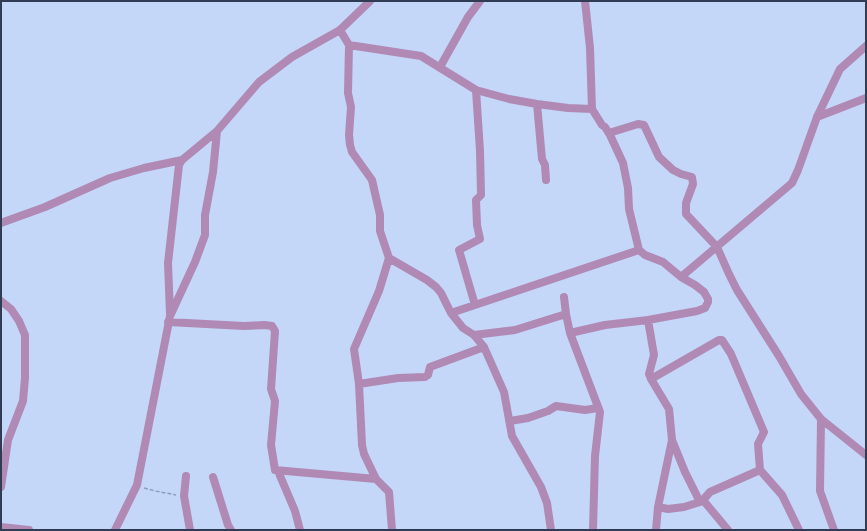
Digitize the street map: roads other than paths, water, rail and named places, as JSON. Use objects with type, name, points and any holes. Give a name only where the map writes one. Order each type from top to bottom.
[{"type":"street","points":[[115,530],[137,485],[169,319],[168,263],[179,165],[182,160],[217,131],[259,82],[292,57],[340,30],[370,1]]},
{"type":"street","points":[[440,67],[468,17],[480,1]]},
{"type":"street","points":[[570,333],[605,325],[648,320],[697,311],[707,306],[708,299],[704,292],[681,277],[663,262],[645,255],[639,250],[629,210],[628,188],[623,163],[609,133],[592,109],[590,48],[585,1]]},
{"type":"street","points":[[340,30],[349,45],[348,93],[351,107],[349,135],[350,145],[352,152],[372,180],[380,215],[380,231],[389,258],[378,291],[354,349],[359,384],[362,446],[364,454],[376,479],[389,492],[390,523],[392,530]]},
{"type":"street","points":[[349,45],[389,50],[410,55],[419,55],[476,90],[509,99],[568,108],[592,109]]},
{"type":"street","points":[[681,277],[792,183],[817,117],[840,69],[866,46]]},
{"type":"street","points":[[475,305],[459,250],[480,240],[477,225],[476,200],[481,195],[476,90]]},
{"type":"street","points":[[817,117],[866,98]]},
{"type":"street","points":[[537,104],[542,159],[545,165],[546,180]]},
{"type":"street","points":[[609,133],[638,124],[644,125],[658,157],[673,170],[692,177],[693,184],[686,203],[686,214],[717,247],[729,274],[746,305],[779,356],[801,394],[821,419],[866,455]]},
{"type":"street","points":[[169,319],[196,262],[205,236],[205,218],[213,172],[217,131]]},
{"type":"street","points":[[1,223],[45,207],[110,178],[144,168],[182,160]]},
{"type":"street","points":[[451,313],[639,250]]},
{"type":"street","points":[[389,258],[427,280],[436,287],[442,293],[451,313],[463,328],[474,335],[484,347],[494,366],[504,392],[512,436],[541,487],[547,503],[551,530]]},
{"type":"street","points":[[564,297],[570,333],[600,412],[596,456],[593,530]]},
{"type":"street","points":[[1,301],[12,309],[25,335],[25,342],[23,400],[8,440],[1,487]]},
{"type":"street","points":[[474,335],[515,330],[566,314]]},
{"type":"street","points":[[169,319],[244,326],[265,325],[274,328],[271,389],[275,401],[271,445],[274,469],[278,471],[295,511],[300,530]]},
{"type":"street","points":[[648,320],[654,354],[649,374],[669,409],[672,440],[658,507],[656,530]]},
{"type":"street","points":[[651,379],[719,340],[722,340],[731,354],[764,432],[758,444],[760,470],[782,495],[799,530]]},
{"type":"street","points":[[359,384],[398,378],[425,377],[428,375],[430,367],[484,347]]},
{"type":"street","points":[[510,421],[528,418],[548,411],[556,406],[585,410],[598,408]]},
{"type":"street","points":[[821,419],[820,491],[834,530]]},
{"type":"street","points":[[672,440],[701,501],[728,530]]},
{"type":"street","points":[[658,507],[664,509],[679,508],[701,501],[710,492],[760,470]]},
{"type":"street","points":[[278,471],[376,479]]},
{"type":"street","points":[[186,476],[185,499],[190,530]]},
{"type":"street","points":[[213,477],[228,525],[231,530]]},
{"type":"street","points":[[1,527],[29,530]]}]
